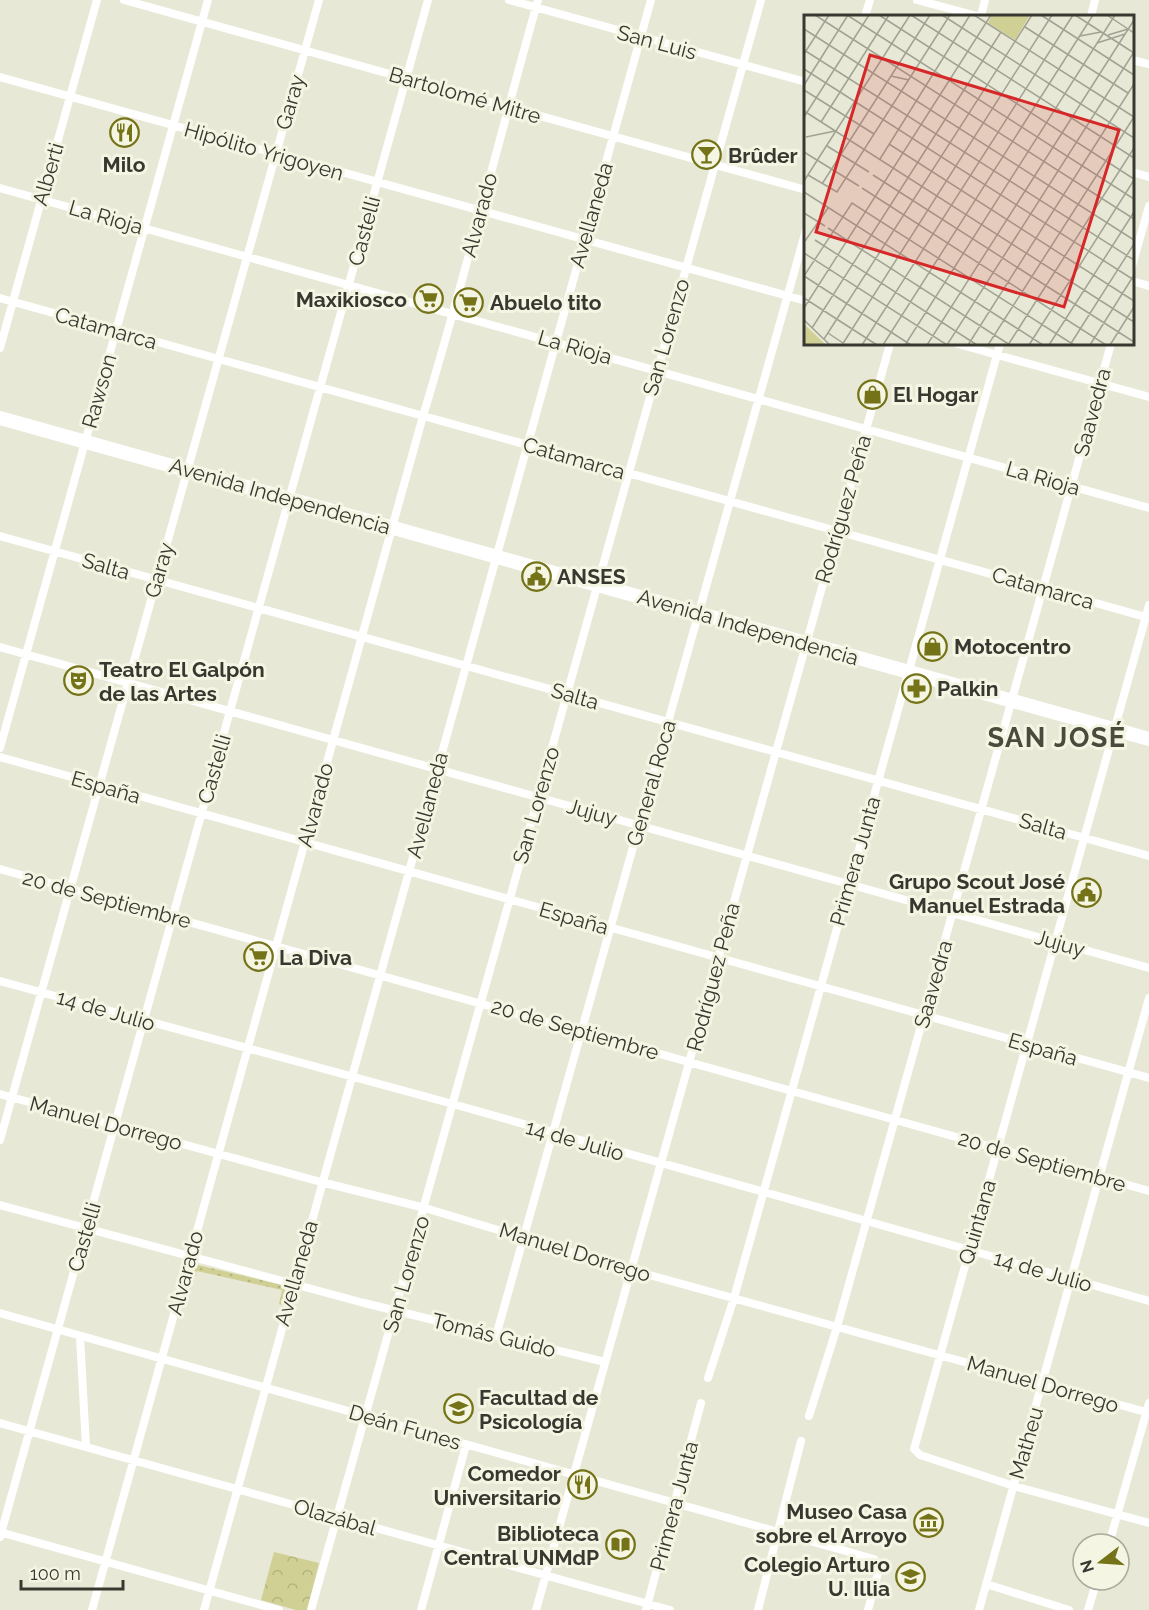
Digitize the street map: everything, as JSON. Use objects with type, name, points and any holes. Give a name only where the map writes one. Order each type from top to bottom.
[{"type":"main road","name":"Avenida Independencia","points":[[0,418],[1149,739]]},
{"type":"street","name":"Alberti","points":[[0,348],[97,0]]},
{"type":"street","name":"Bartolomé Mitre","points":[[124,0],[804,189]]},
{"type":"street","name":"Rawson","points":[[0,748],[208,0]]},
{"type":"street","name":"Garay","points":[[0,1140],[319,0]]},
{"type":"street","name":"Castelli","points":[[0,1534],[428,0]]},
{"type":"street","name":"San Luis","points":[[509,0],[537,4],[640,37],[804,81]]},
{"type":"street","name":"Avellaneda","points":[[204,1610],[292,1284],[651,0]]},
{"type":"street","name":"San Lorenzo","points":[[311,1610],[425,1208],[760,0]]},
{"type":"street","points":[[865,15],[870,0]]},
{"type":"street","points":[[917,0],[975,15]]},
{"type":"street","points":[[979,15],[986,0]]},
{"type":"street","points":[[1091,15],[1095,0]]},
{"type":"street","name":"Alvarado","points":[[92,1610],[423,416],[454,314],[537,4]]},
{"type":"street","points":[[1134,60],[1149,64]]},
{"type":"street","name":"Hipólito Yrigoyen","points":[[0,77],[804,300]]},
{"type":"street","points":[[1134,173],[1149,177]]},
{"type":"street","name":"La Rioja","points":[[0,188],[1149,508]]},
{"type":"street","points":[[1134,259],[1149,206]]},
{"type":"street","name":"General Roca","points":[[496,1336],[804,237]]},
{"type":"street","points":[[1134,282],[1149,286]]},
{"type":"street","name":"Catamarca","points":[[0,298],[1147,618]]},
{"type":"street","name":"Rodríguez Peña","points":[[536,1610],[890,345]]},
{"type":"street","points":[[962,345],[1149,397]]},
{"type":"street","name":"Primera Junta","points":[[708,1378],[734,1298],[1000,345]]},
{"type":"street","name":"Saavedra","points":[[809,1416],[837,1327],[1111,345]]},
{"type":"street","name":"Salta","points":[[0,536],[1149,856]]},
{"type":"street","name":"Quintana","points":[[1014,1486],[920,1455],[915,1451],[914,1446],[1149,605]]},
{"type":"street","name":"Jujuy","points":[[0,647],[1149,968]]},
{"type":"street","name":"España","points":[[0,757],[1149,1078]]},
{"type":"street","name":"20 de Septiembre","points":[[0,869],[1149,1191]]},
{"type":"street","name":"14 de Julio","points":[[0,981],[247,1050],[453,1104],[553,1135],[1149,1301]]},
{"type":"street","name":"Matheu","points":[[979,1610],[1149,998]]},
{"type":"street","name":"Manuel Dorrego","points":[[0,1094],[321,1182],[425,1208],[631,1270],[1148,1413]]},
{"type":"street","name":"Tomás Guido","points":[[0,1205],[396,1311],[605,1362]]},
{"type":"street","name":"Deán Funes","points":[[0,1313],[874,1559],[878,1563],[868,1610]]},
{"type":"street","points":[[80,1335],[87,1447]]},
{"type":"street","name":"Primera Junta","points":[[647,1607],[701,1402]]},
{"type":"street","points":[[1113,1532],[1148,1413],[1149,1402]]},
{"type":"street","name":"Olazábal","points":[[0,1423],[545,1575],[647,1607],[669,1610]]},
{"type":"street","points":[[758,1610],[801,1441]]},
{"type":"street","points":[[421,1610],[466,1445]]},
{"type":"street","points":[[1014,1486],[1149,1523]]},
{"type":"street","points":[[0,1534],[279,1610]]},
{"type":"street","points":[[986,1584],[1069,1610]]},
{"type":"street","points":[[1088,1610],[1093,1592]]},
{"type":"green space","points":[[194,1264],[282,1285],[286,1292],[283,1305],[279,1304],[282,1290],[197,1271],[192,1285],[187,1284]]},
{"type":"green space","points":[[274,1552],[319,1563],[307,1610],[296,1610],[261,1600]]},
{"type":"place","name":"Milo","points":[[124,133]]},
{"type":"place","name":"Brûder","points":[[707,155]]},
{"type":"place","name":"Maxikiosco","points":[[428,299]]},
{"type":"place","name":"Abuelo tito","points":[[469,302]]},
{"type":"place","name":"El Hogar","points":[[872,394]]},
{"type":"place","name":"ANSES","points":[[536,576]]},
{"type":"place","name":"Motocentro","points":[[933,646]]},
{"type":"place","name":"Teatro El Galpón de las Artes","points":[[78,681]]},
{"type":"place","name":"Palkin","points":[[916,688]]},
{"type":"place","name":"Grupo Scout José Manuel Estrada","points":[[1086,893]]},
{"type":"place","name":"La Diva","points":[[258,957]]},
{"type":"place","name":"Facultad de Psicología","points":[[458,1409]]},
{"type":"place","name":"Comedor Universitario","points":[[582,1485]]},
{"type":"place","name":"Museo Casa sobre el Arroyo","points":[[928,1523]]},
{"type":"place","name":"Biblioteca Central UNMdP","points":[[620,1545]]},
{"type":"place","name":"Colegio Arturo U. Illia","points":[[911,1576]]},
{"type":"district","name":"SAN JOSÉ","points":[[1057,737]]}]
